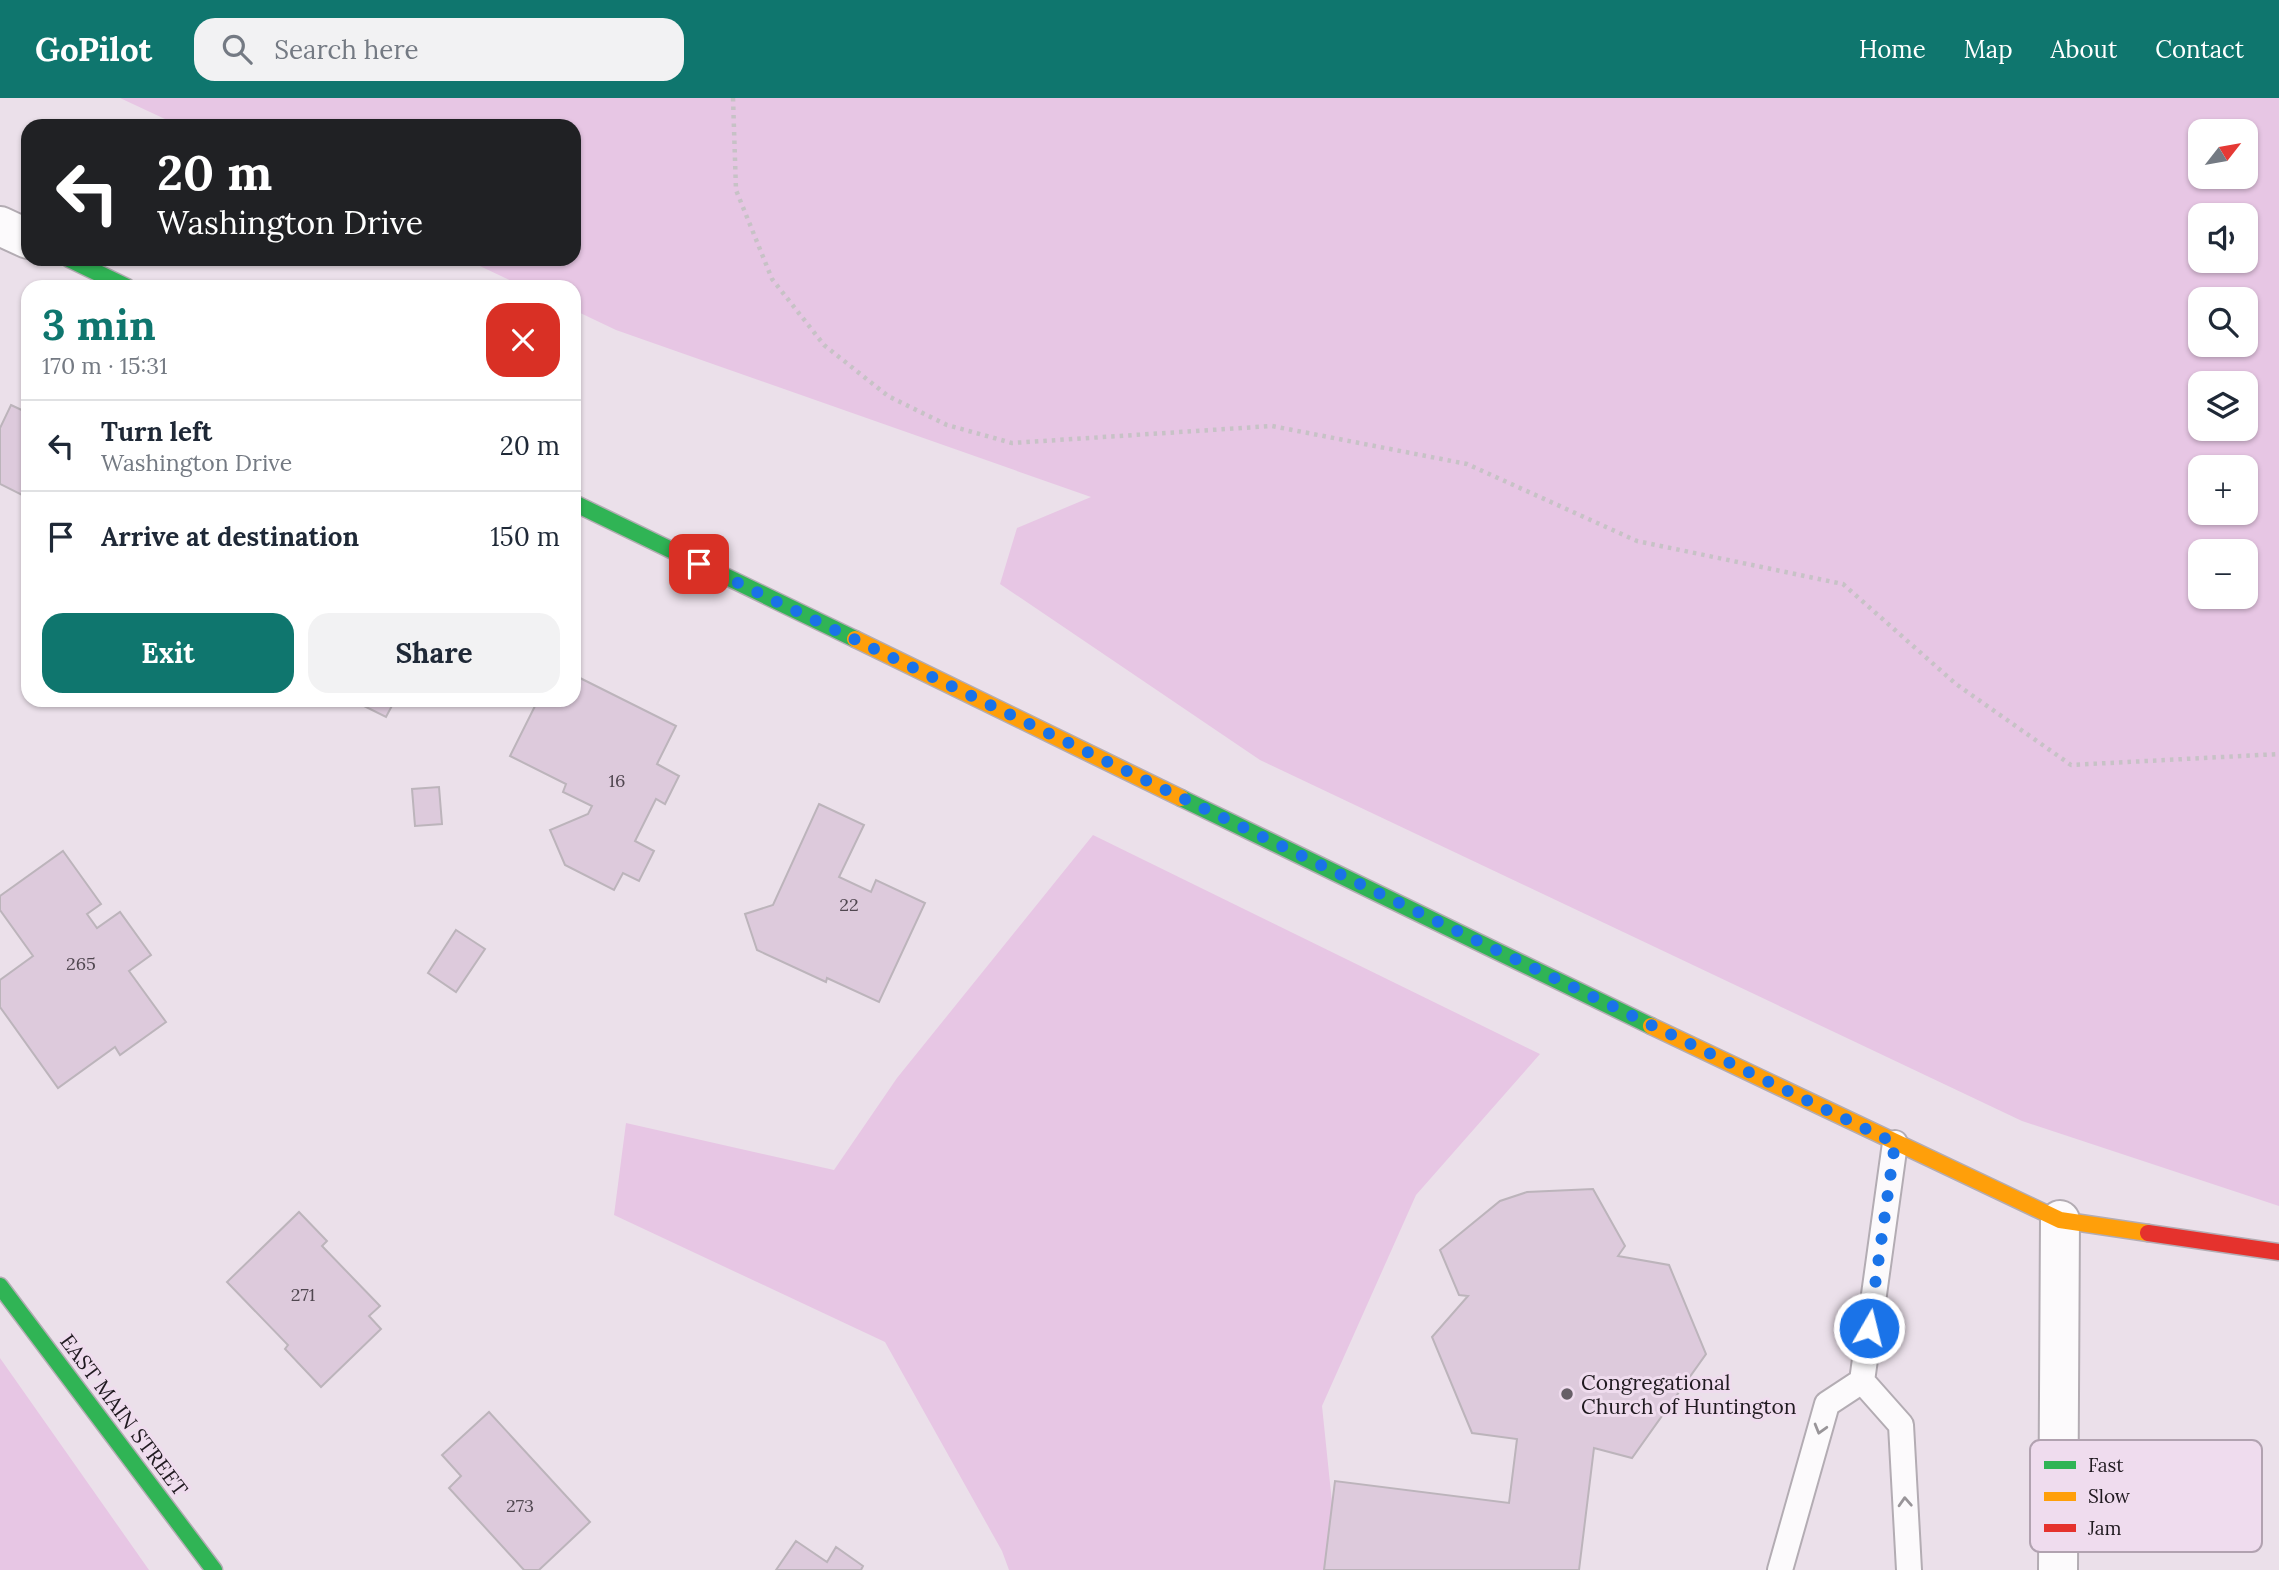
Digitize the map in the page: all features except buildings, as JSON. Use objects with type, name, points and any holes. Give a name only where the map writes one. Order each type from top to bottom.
[{"type":"street","points":[[0,226],[21,236]]},
{"type":"street","points":[[84,266],[112,280]]},
{"type":"street","points":[[581,506],[1895,1143],[2060,1220],[2279,1252]]},
{"type":"street","points":[[2059,1440],[2060,1220]]},
{"type":"street","name":"EAST MAIN STREET","points":[[0,1286],[214,1570]]},
{"type":"street","points":[[2058,1552],[2058,1570]]},
{"type":"lane","points":[[1780,1570],[1827,1404],[1862,1381],[1895,1143]]},
{"type":"lane","points":[[1862,1381],[1901,1425],[1909,1570]]},
{"type":"path","points":[[733,98],[736,190],[772,279],[824,345],[888,396],[947,425],[1012,443],[1272,426],[1467,464],[1637,541],[1843,583],[1956,684],[2071,765],[2279,754]]},
{"type":"shaded area","points":[[120,98],[2279,98],[2279,1206],[2022,1121],[1260,760],[1000,584],[1017,528],[1091,497],[616,330],[581,313],[581,280],[509,280],[480,266],[581,266],[581,119],[165,119]]},
{"type":"shaded area","points":[[1093,835],[1540,1054],[1416,1195],[1322,1406],[1339,1570],[1009,1570],[1002,1551],[885,1342],[614,1215],[626,1123],[834,1170],[897,1078]]},
{"type":"shaded area","points":[[0,1358],[149,1570],[0,1570]]},
{"type":"traffic: fast","points":[[84,266],[112,280]]},
{"type":"traffic: fast","points":[[581,506],[855,639]]},
{"type":"traffic: fast","points":[[1181,798],[1651,1026]]},
{"type":"traffic: fast","points":[[0,1286],[214,1570]]},
{"type":"traffic: slow","points":[[855,639],[1181,798]]},
{"type":"traffic: slow","points":[[1651,1026],[2060,1220],[2148,1233]]},
{"type":"traffic: jam","points":[[2148,1233],[2279,1252]]},
{"type":"place","name":"Congregational Church of Huntington","points":[[1567,1394]]},
{"type":"route","points":[[699,564],[1895,1143],[1869,1328]]}]
